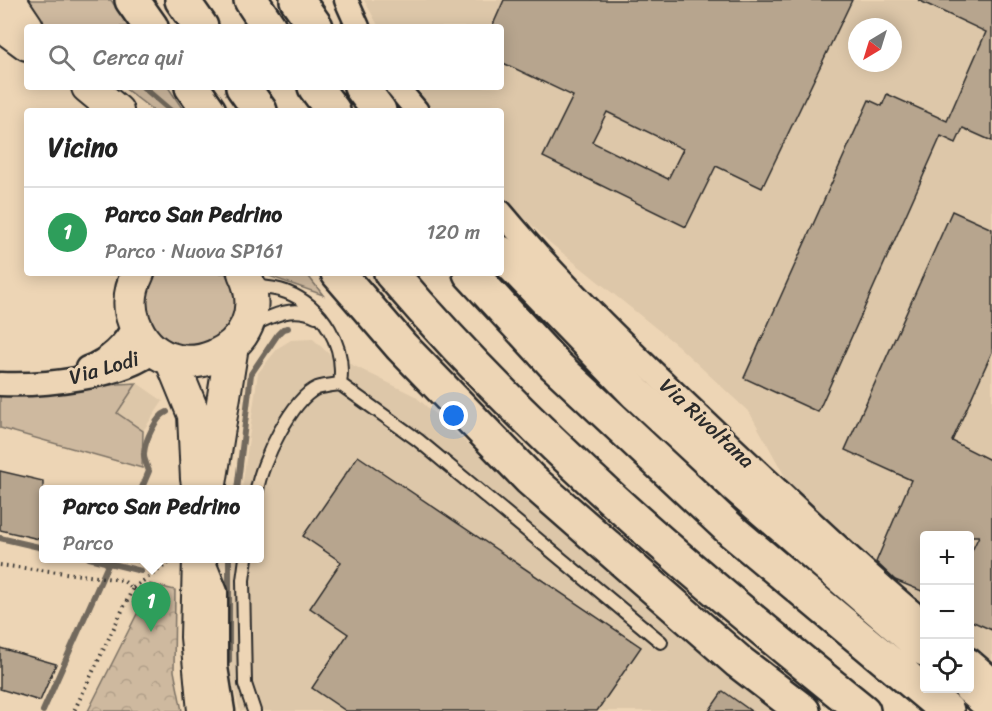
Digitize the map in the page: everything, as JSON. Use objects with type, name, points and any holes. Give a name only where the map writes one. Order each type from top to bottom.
[{"type":"highway","points":[[132,0],[149,24]]},
{"type":"highway","points":[[182,0],[199,24]]},
{"type":"highway","points":[[251,0],[267,24]]},
{"type":"highway","points":[[297,0],[314,24]]},
{"type":"highway","points":[[194,90],[207,108]]},
{"type":"highway","points":[[245,90],[258,108]]},
{"type":"highway","points":[[317,90],[331,108]]},
{"type":"highway","points":[[363,90],[377,108]]},
{"type":"highway","points":[[504,256],[637,394],[734,484],[920,646]]},
{"type":"highway","points":[[341,276],[414,361],[530,479],[738,662],[803,711]]},
{"type":"highway","points":[[395,276],[501,393],[576,466],[750,618],[863,711]]},
{"type":"highway","points":[[473,276],[555,365],[732,531],[947,711]]},
{"type":"highway","points":[[974,691],[992,706]]},
{"type":"main road","points":[[9,0],[25,24]]},
{"type":"main road","points":[[0,24],[24,42]]},
{"type":"main road","points":[[102,98],[127,108]]},
{"type":"main road","points":[[137,276],[130,301],[135,324],[143,338],[163,355],[194,415],[198,485]]},
{"type":"main road","points":[[210,485],[238,338],[251,309],[246,280]]},
{"type":"main road","points":[[163,355],[189,362],[204,361],[216,357],[238,338]]},
{"type":"main road","points":[[200,563],[197,636],[204,711]]},
{"type":"street","points":[[346,0],[357,24]]},
{"type":"street","points":[[400,90],[414,108]]},
{"type":"street","name":"Via Rivoltana","points":[[504,216],[543,261],[654,374],[878,583],[920,619]]},
{"type":"street","name":"Via Lodi","points":[[52,382],[108,358],[124,342],[135,324]]},
{"type":"street","name":"Via Lodi","points":[[0,384],[52,382],[111,370],[163,355]]},
{"type":"street","points":[[202,563],[216,592],[216,667],[223,711]]},
{"type":"street","points":[[974,664],[992,679]]},
{"type":"lane","points":[[246,280],[286,292],[301,300],[321,319],[334,336],[339,351],[342,367],[340,384]]},
{"type":"lane","points":[[238,338],[284,312],[304,311],[321,319]]},
{"type":"lane","points":[[259,485],[279,432],[298,402],[317,388],[340,384],[418,440],[661,642]]},
{"type":"lane","points":[[245,563],[243,580],[245,684],[254,711]]},
{"type":"path","points":[[74,711],[133,588],[167,563]]},
{"type":"path","points":[[0,565],[122,580],[147,594]]},
{"type":"shaded area","points":[[364,0],[992,0],[992,671],[974,656],[974,531],[920,531],[920,612],[799,502],[750,413],[677,345],[549,242],[504,198],[504,108],[430,108],[419,90],[504,90],[504,24],[377,24]]},
{"type":"shaded area","points":[[313,339],[328,353],[415,396],[682,638],[780,711],[240,711],[231,677],[233,563],[264,563],[264,485],[243,485],[258,373],[278,348],[291,340]]},
{"type":"shaded area","points":[[137,383],[163,401],[143,431],[117,414]]},
{"type":"green space","points":[[24,0],[111,0],[127,24],[42,24]]},
{"type":"green space","points":[[127,90],[170,90],[182,108],[150,108]]},
{"type":"green space","points":[[155,276],[226,276],[234,293],[234,311],[227,327],[215,339],[199,345],[182,345],[165,338],[148,315],[146,302]]},
{"type":"green space","points":[[269,276],[308,276],[323,295]]},
{"type":"green space","points":[[137,383],[117,413],[143,431],[142,468],[0,428],[0,393],[51,394]]},
{"type":"green space","points":[[150,584],[175,590],[174,671],[182,711],[88,711],[147,594]]},
{"type":"building","points":[[504,0],[852,0],[762,188],[716,166],[686,227],[543,157],[573,96],[504,63],[504,24],[493,24]],"holes":[[[607,112],[683,149],[668,179],[592,142]]]},
{"type":"building","points":[[918,0],[992,0],[992,141],[963,128],[956,143],[941,136],[818,412],[744,378],[869,100],[882,106],[887,94],[947,121],[986,32]]},
{"type":"building","points":[[952,211],[992,229],[992,352],[952,441],[992,461],[992,630],[974,622],[974,546],[979,536],[974,536],[974,531],[920,531],[920,590],[895,580],[876,562],[911,480],[845,450]]},
{"type":"building","points":[[358,456],[641,647],[597,711],[346,711],[312,688],[348,634],[310,608],[341,562],[303,536]]},
{"type":"building","points":[[0,471],[43,481],[43,485],[39,485],[39,539],[0,530]]},
{"type":"building","points":[[0,648],[56,664],[40,701],[0,689]]},
{"type":"building","points":[[723,691],[751,711],[709,711]]},
{"type":"waterway","points":[[146,90],[168,108]]},
{"type":"waterway","points":[[238,485],[251,374],[278,334],[288,328]]},
{"type":"waterway","points":[[143,485],[149,471],[144,455],[146,442],[159,418],[167,412]]},
{"type":"waterway","points":[[0,538],[39,547]]},
{"type":"waterway","points":[[109,563],[141,571]]},
{"type":"waterway","points":[[43,711],[109,563]]},
{"type":"waterway","points":[[229,563],[229,661]]},
{"type":"place","name":"Parco San Pedrino","points":[[151,632]]}]
